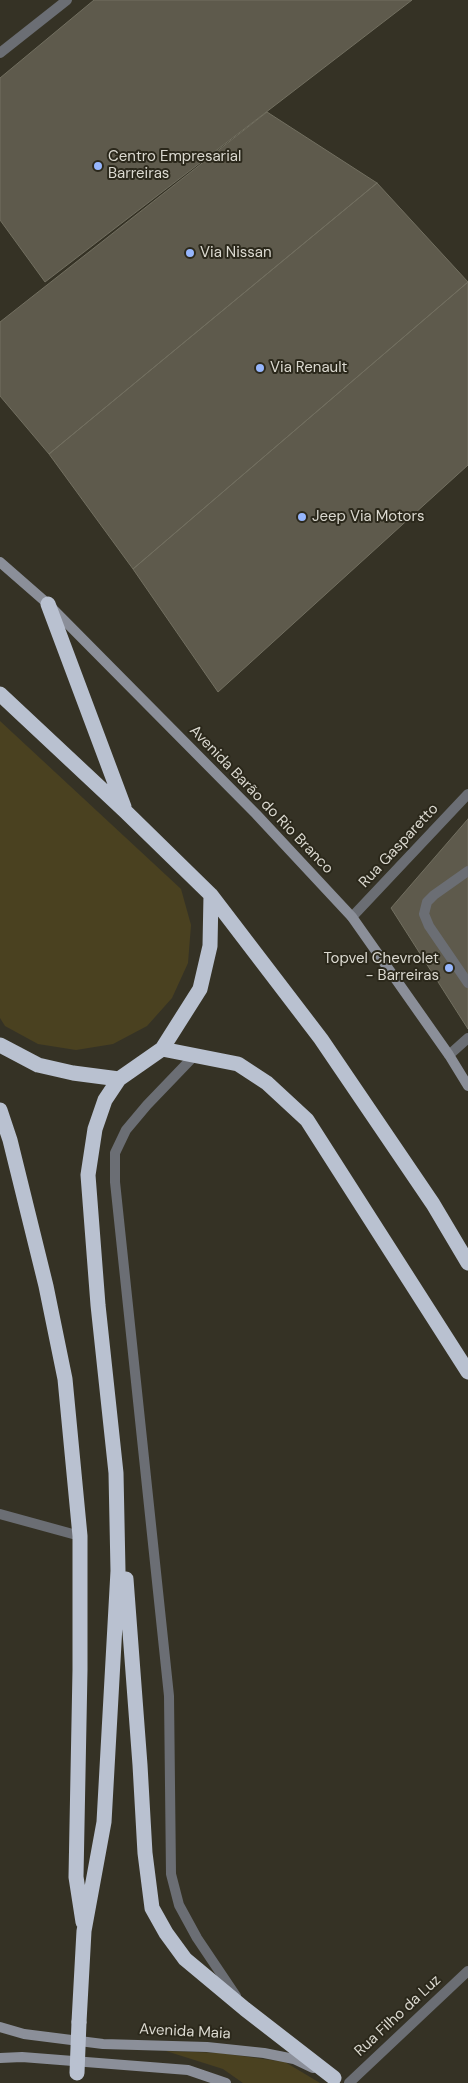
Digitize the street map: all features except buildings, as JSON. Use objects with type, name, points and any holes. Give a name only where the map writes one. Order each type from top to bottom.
[{"type":"highway","points":[[48,604],[125,811]]},
{"type":"highway","points":[[0,694],[125,811],[211,895],[320,1040],[433,1204],[468,1263]]},
{"type":"highway","points":[[211,895],[210,946],[200,989],[162,1049],[119,1079],[105,1100],[94,1129],[88,1176],[98,1305],[131,1641],[145,1853],[152,1908],[166,1933],[185,1959],[245,2009],[337,2080]]},
{"type":"highway","points":[[0,1044],[38,1065],[73,1073],[119,1079]]},
{"type":"highway","points":[[162,1049],[238,1064],[267,1083],[307,1120],[468,1372]]},
{"type":"highway","points":[[0,1110],[10,1140],[46,1286],[65,1379],[80,1536],[80,1670],[76,1877],[84,1931]]},
{"type":"highway","points":[[77,2078],[84,1931],[104,1822],[118,1571],[116,1473]]},
{"type":"street","points":[[0,53],[67,0]]},
{"type":"street","name":"Avenida Barão do Rio Branco","points":[[0,562],[48,604],[256,814],[352,917],[449,1055],[468,1086]]},
{"type":"street","name":"Rua Gasparetto","points":[[352,917],[468,794]]},
{"type":"street","points":[[468,870],[434,895],[428,902],[424,914],[429,926],[468,983]]},
{"type":"street","points":[[449,1055],[468,1038]]},
{"type":"street","points":[[195,1054],[126,1130],[114,1154],[115,1182],[169,1696],[171,1874],[179,1905],[197,1938],[245,2009]]},
{"type":"street","points":[[0,1514],[80,1536]]},
{"type":"street","name":"Rua Filho da Luz","points":[[349,2083],[468,1970]]},
{"type":"street","name":"Avenida Maia","points":[[0,2027],[24,2034],[103,2044],[207,2047],[264,2053],[294,2059],[337,2080]]},
{"type":"street","points":[[0,2058],[22,2057],[188,2070],[226,2083]]},
{"type":"shaded area","points":[[0,721],[181,889],[191,925],[188,963],[172,998],[147,1026],[113,1044],[76,1050],[38,1044],[5,1026],[0,1018]]},
{"type":"shaded area","points":[[166,2051],[220,2053],[285,2062],[320,2083],[243,2083],[223,2069]]},
{"type":"place","name":"Centro Empresarial Barreiras","points":[[98,166]]},
{"type":"place","name":"Via Nissan","points":[[190,253]]},
{"type":"place","name":"Via Renault","points":[[260,368]]},
{"type":"place","name":"Jeep Via Motors","points":[[302,517]]},
{"type":"place","name":"Topvel Chevrolet - Barreiras","points":[[449,968]]}]
